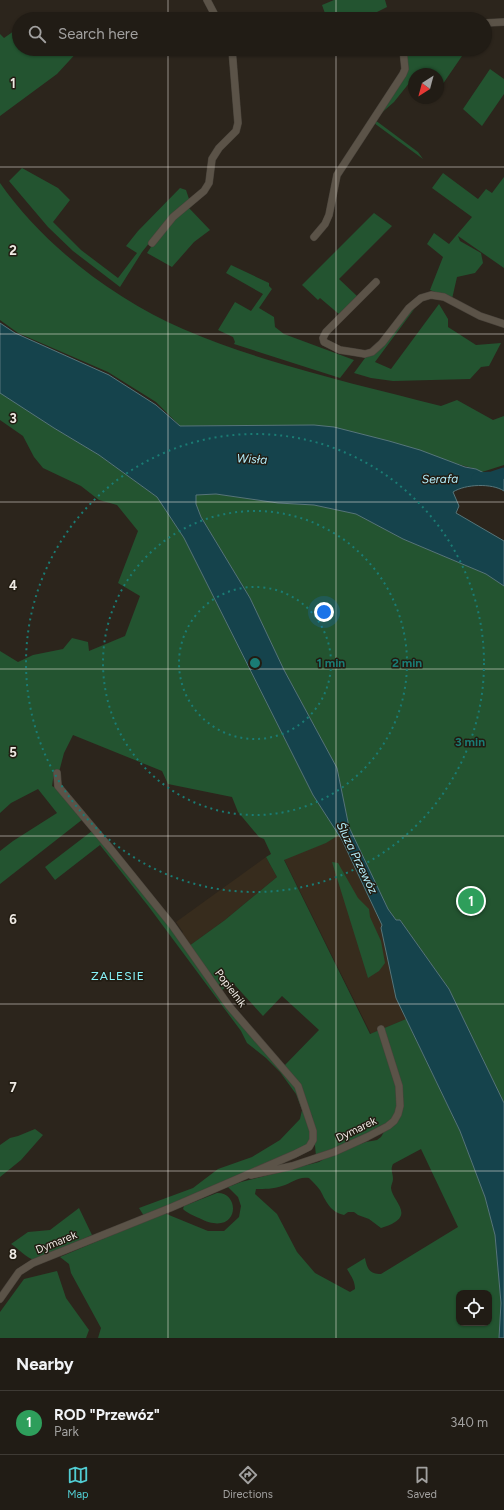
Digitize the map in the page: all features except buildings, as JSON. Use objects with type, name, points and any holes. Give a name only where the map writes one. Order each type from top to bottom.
[{"type":"street","points":[[207,0],[213,12]]},
{"type":"street","points":[[492,23],[504,22]]},
{"type":"street","points":[[152,243],[173,217],[204,191],[209,183],[212,159],[219,148],[237,130],[238,123],[233,56]]},
{"type":"street","points":[[314,237],[325,224],[329,215],[337,175],[403,74],[405,63],[404,56]]},
{"type":"street","points":[[376,282],[326,332],[323,338],[324,342],[340,350],[365,354],[372,352],[382,343],[409,308],[421,298],[431,294],[444,297],[480,316],[504,324]]},
{"type":"street","name":"Popielnik","points":[[57,773],[58,786],[172,925],[229,1006],[298,1086],[313,1131],[313,1140],[309,1147],[221,1185]]},
{"type":"street","name":"Dymarek","points":[[234,1180],[292,1166],[334,1152],[367,1137],[388,1126],[394,1121],[398,1114],[400,1096],[399,1086],[381,1029]]},
{"type":"street","name":"Dymarek","points":[[0,1299],[19,1272],[33,1263],[170,1208],[221,1185]]},
{"type":"shaded area","points":[[339,835],[382,925],[381,928],[393,985],[406,1019],[371,1034],[284,859],[325,843]]},
{"type":"shaded area","points":[[266,857],[277,877],[225,920],[189,946],[181,934],[183,932],[176,922]]},
{"type":"green space","points":[[334,0],[385,0],[387,7],[377,12],[324,12],[322,5]]},
{"type":"green space","points":[[12,32],[12,56],[74,56],[57,74],[0,116],[0,34],[4,38]]},
{"type":"green space","points":[[407,56],[462,56],[444,82],[444,68],[408,68],[408,84],[394,102],[378,116],[397,88]]},
{"type":"green space","points":[[490,69],[504,79],[504,94],[482,126],[463,109]]},
{"type":"green space","points":[[375,120],[418,152],[423,159],[374,123]]},
{"type":"green space","points":[[22,168],[58,188],[70,200],[53,222],[81,250],[118,278],[137,253],[126,246],[138,231],[180,188],[186,190],[189,199],[162,227],[142,252],[120,287],[73,251],[48,227],[9,181]]},
{"type":"green space","points":[[443,173],[478,199],[486,189],[492,193],[504,177],[504,268],[458,236],[460,241],[481,253],[483,263],[475,273],[457,277],[452,299],[430,290],[443,257],[427,244],[434,233],[449,244],[472,217],[432,188]]},
{"type":"green space","points":[[0,183],[17,206],[59,249],[106,286],[157,317],[213,341],[287,366],[441,406],[457,400],[493,420],[504,416],[504,465],[482,472],[476,469],[314,425],[180,426],[156,402],[108,372],[18,333],[0,320]]},
{"type":"green space","points":[[188,207],[210,230],[194,242],[172,267],[147,253],[159,235]]},
{"type":"green space","points":[[374,213],[392,226],[339,279],[357,296],[340,315],[320,298],[318,300],[302,285]]},
{"type":"green space","points":[[231,265],[269,283],[269,286],[272,289],[259,308],[274,317],[275,327],[284,334],[354,360],[340,378],[234,344],[235,342],[233,337],[218,330],[235,302],[251,311],[263,294],[226,273]]},
{"type":"green space","points":[[439,304],[448,319],[448,327],[476,345],[501,343],[489,366],[481,367],[470,379],[393,381],[371,378],[354,373],[365,358],[377,351],[405,317],[415,308],[375,362],[391,369]]},
{"type":"green space","points":[[0,392],[54,428],[99,455],[157,497],[184,538],[313,795],[339,835],[326,843],[284,860],[370,1034],[406,1019],[460,1131],[485,1197],[495,1235],[501,1303],[499,1338],[98,1338],[101,1328],[71,1273],[69,1264],[60,1257],[164,1213],[208,1231],[224,1231],[239,1217],[241,1206],[238,1197],[228,1187],[241,1182],[319,1162],[329,1156],[366,1142],[377,1140],[384,1132],[316,1156],[312,1115],[307,1113],[311,1137],[308,1145],[144,1216],[139,1208],[193,1188],[218,1169],[252,1157],[280,1140],[300,1119],[302,1110],[296,1094],[280,1072],[266,1058],[247,1043],[241,1031],[149,907],[100,845],[55,880],[45,867],[92,831],[178,937],[223,1001],[284,1066],[319,1030],[282,996],[263,1016],[232,982],[221,991],[189,946],[225,920],[277,877],[266,857],[271,854],[264,839],[259,837],[238,812],[232,797],[168,784],[162,771],[73,735],[64,753],[59,772],[54,772],[52,786],[59,790],[83,819],[0,884],[0,851],[57,813],[38,789],[11,803],[0,813],[0,651],[18,662],[33,655],[63,649],[72,638],[88,642],[89,651],[125,636],[140,596],[118,583],[138,531],[117,505],[99,500],[81,486],[43,468],[34,457],[23,436],[0,420]],"holes":[[[421,1149],[458,1227],[381,1274],[371,1272],[365,1258],[347,1269],[355,1286],[355,1289],[350,1292],[315,1273],[297,1252],[277,1214],[255,1194],[256,1189],[275,1188],[286,1185],[298,1179],[309,1178],[319,1188],[329,1206],[339,1214],[344,1215],[348,1212],[354,1212],[369,1219],[381,1228],[395,1222],[401,1214],[401,1210],[391,1188],[393,1180],[393,1164]]]},
{"type":"green space","points":[[216,494],[278,503],[314,505],[356,514],[403,539],[486,574],[504,586],[504,1103],[449,989],[400,920],[396,920],[388,909],[349,827],[337,768],[284,670],[250,598],[201,517],[196,504],[196,495]]},
{"type":"green space","points":[[332,862],[338,863],[358,898],[369,909],[370,917],[381,941],[385,963],[379,971],[368,978]]},
{"type":"green space","points":[[35,1129],[43,1135],[21,1160],[0,1177],[0,1145],[10,1138]]},
{"type":"green space","points":[[217,1193],[225,1195],[230,1199],[233,1206],[229,1219],[222,1223],[212,1223],[186,1212],[183,1209],[184,1206]]},
{"type":"green space","points":[[79,1208],[92,1235],[35,1260],[26,1256],[11,1244],[28,1232],[50,1230]]},
{"type":"green space","points":[[57,1271],[66,1298],[89,1330],[86,1338],[0,1338],[0,1312],[24,1279]]},
{"type":"water","points":[[0,323],[15,333],[109,375],[156,405],[180,426],[314,425],[334,427],[420,450],[465,467],[476,469],[492,477],[504,477],[504,491],[493,487],[471,486],[458,489],[453,492],[459,506],[456,513],[504,541],[504,586],[486,574],[403,539],[356,514],[314,505],[278,503],[216,494],[196,495],[196,504],[201,517],[250,598],[284,670],[337,768],[349,827],[388,909],[396,920],[400,920],[449,989],[504,1103],[504,1338],[499,1338],[501,1303],[495,1235],[485,1197],[460,1131],[396,998],[381,928],[382,925],[342,840],[313,795],[184,538],[157,497],[99,455],[0,393]]},
{"type":"waterway","name":"Serafa","points":[[477,478],[492,477],[504,473]]},
{"type":"place","name":"ROD \"Przewóz\"","points":[[471,901]]},
{"type":"district","name":"ZALESIE","points":[[118,976]]},
{"type":"water label","name":"Wisła","points":[[252,459]]},
{"type":"water label","name":"Śluza Przewóz","points":[[357,858]]}]
